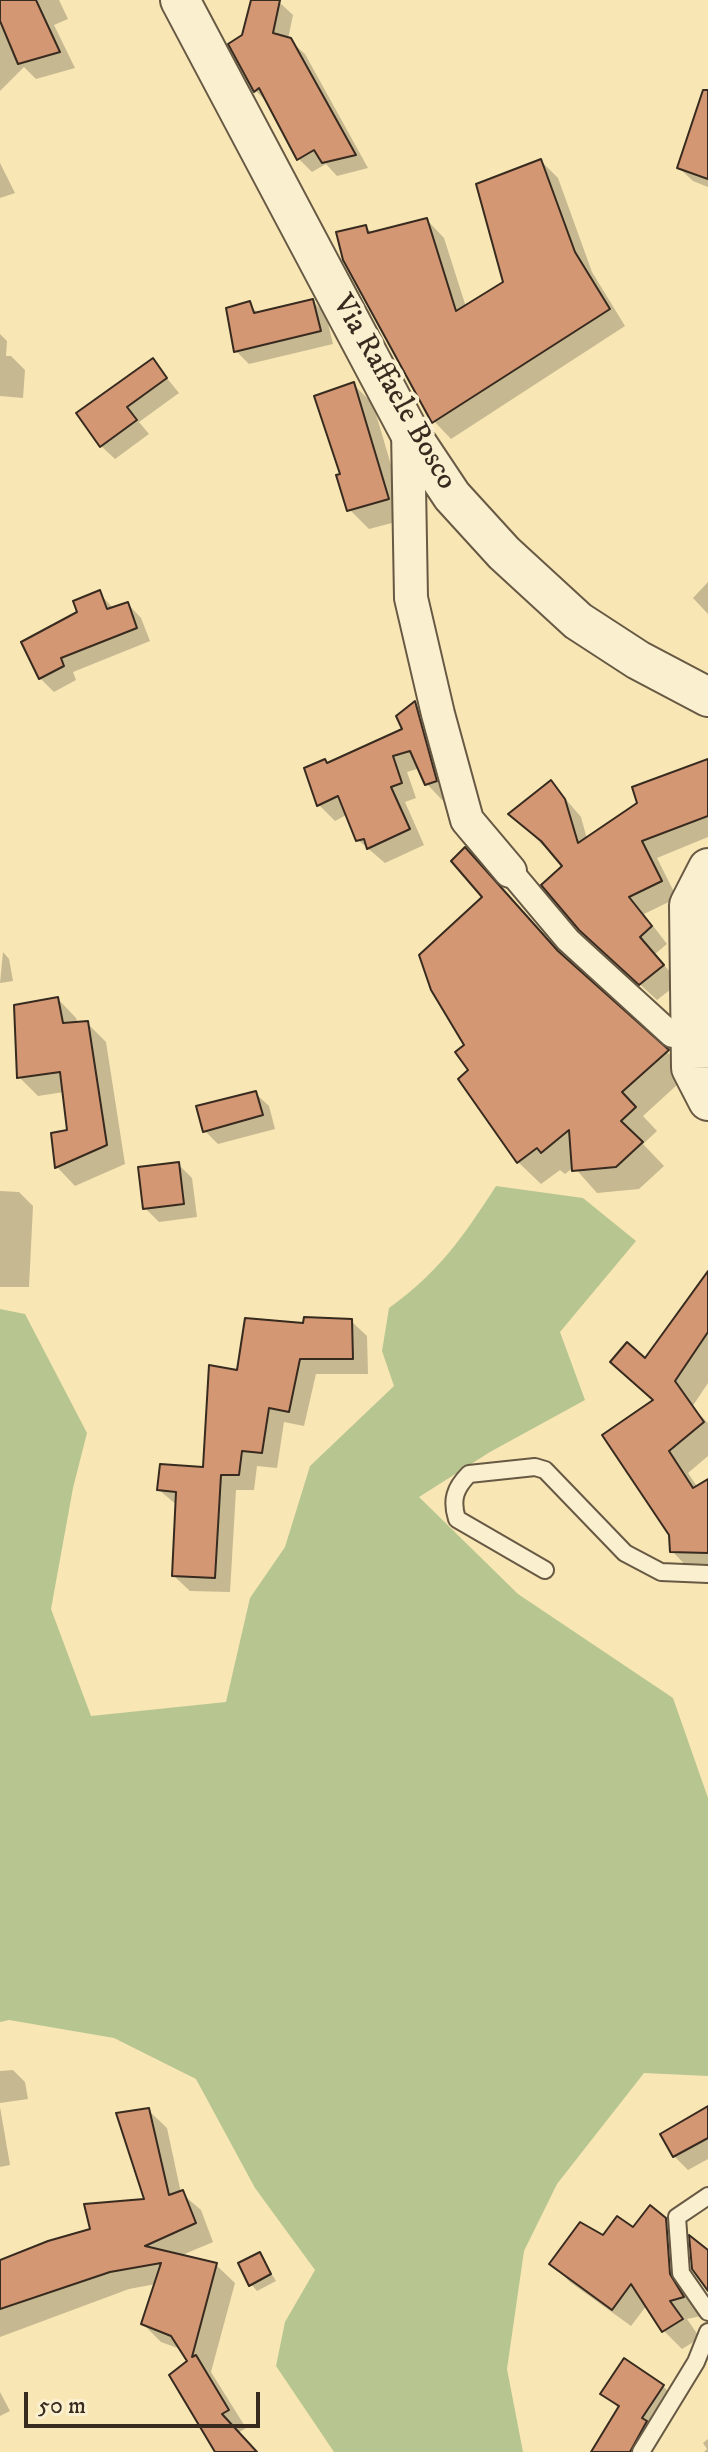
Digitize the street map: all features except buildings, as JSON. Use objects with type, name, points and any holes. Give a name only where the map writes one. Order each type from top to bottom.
[{"type":"street","name":"Via Raffaele Bosco","points":[[180,0],[408,430],[452,496],[504,553],[578,621],[638,660],[708,697]]},
{"type":"street","points":[[408,430],[411,598],[467,820],[568,940],[672,1035]]},
{"type":"street","points":[[708,868],[689,905],[691,1068],[708,1101]]},
{"type":"lane","points":[[545,1570],[457,1519],[454,1497],[469,1474],[535,1467],[545,1470],[625,1553],[661,1572],[708,1574]]},
{"type":"lane","points":[[708,2196],[677,2217],[681,2273],[708,2312]]},
{"type":"lane","points":[[641,2452],[696,2362],[708,2332]]},
{"type":"green space","points":[[496,1186],[583,1198],[636,1241],[560,1332],[585,1400],[490,1452],[419,1497],[518,1594],[673,1698],[708,1798],[708,2076],[644,2073],[557,2184],[524,2251],[507,2369],[523,2452],[334,2452],[276,2366],[285,2322],[315,2270],[255,2188],[196,2079],[114,2038],[9,2020],[0,2022],[0,1309],[25,1314],[87,1433],[73,1488],[51,1609],[91,1716],[226,1702],[250,1598],[285,1547],[310,1466],[394,1386],[382,1351],[389,1308],[407,1295],[449,1253]]}]
